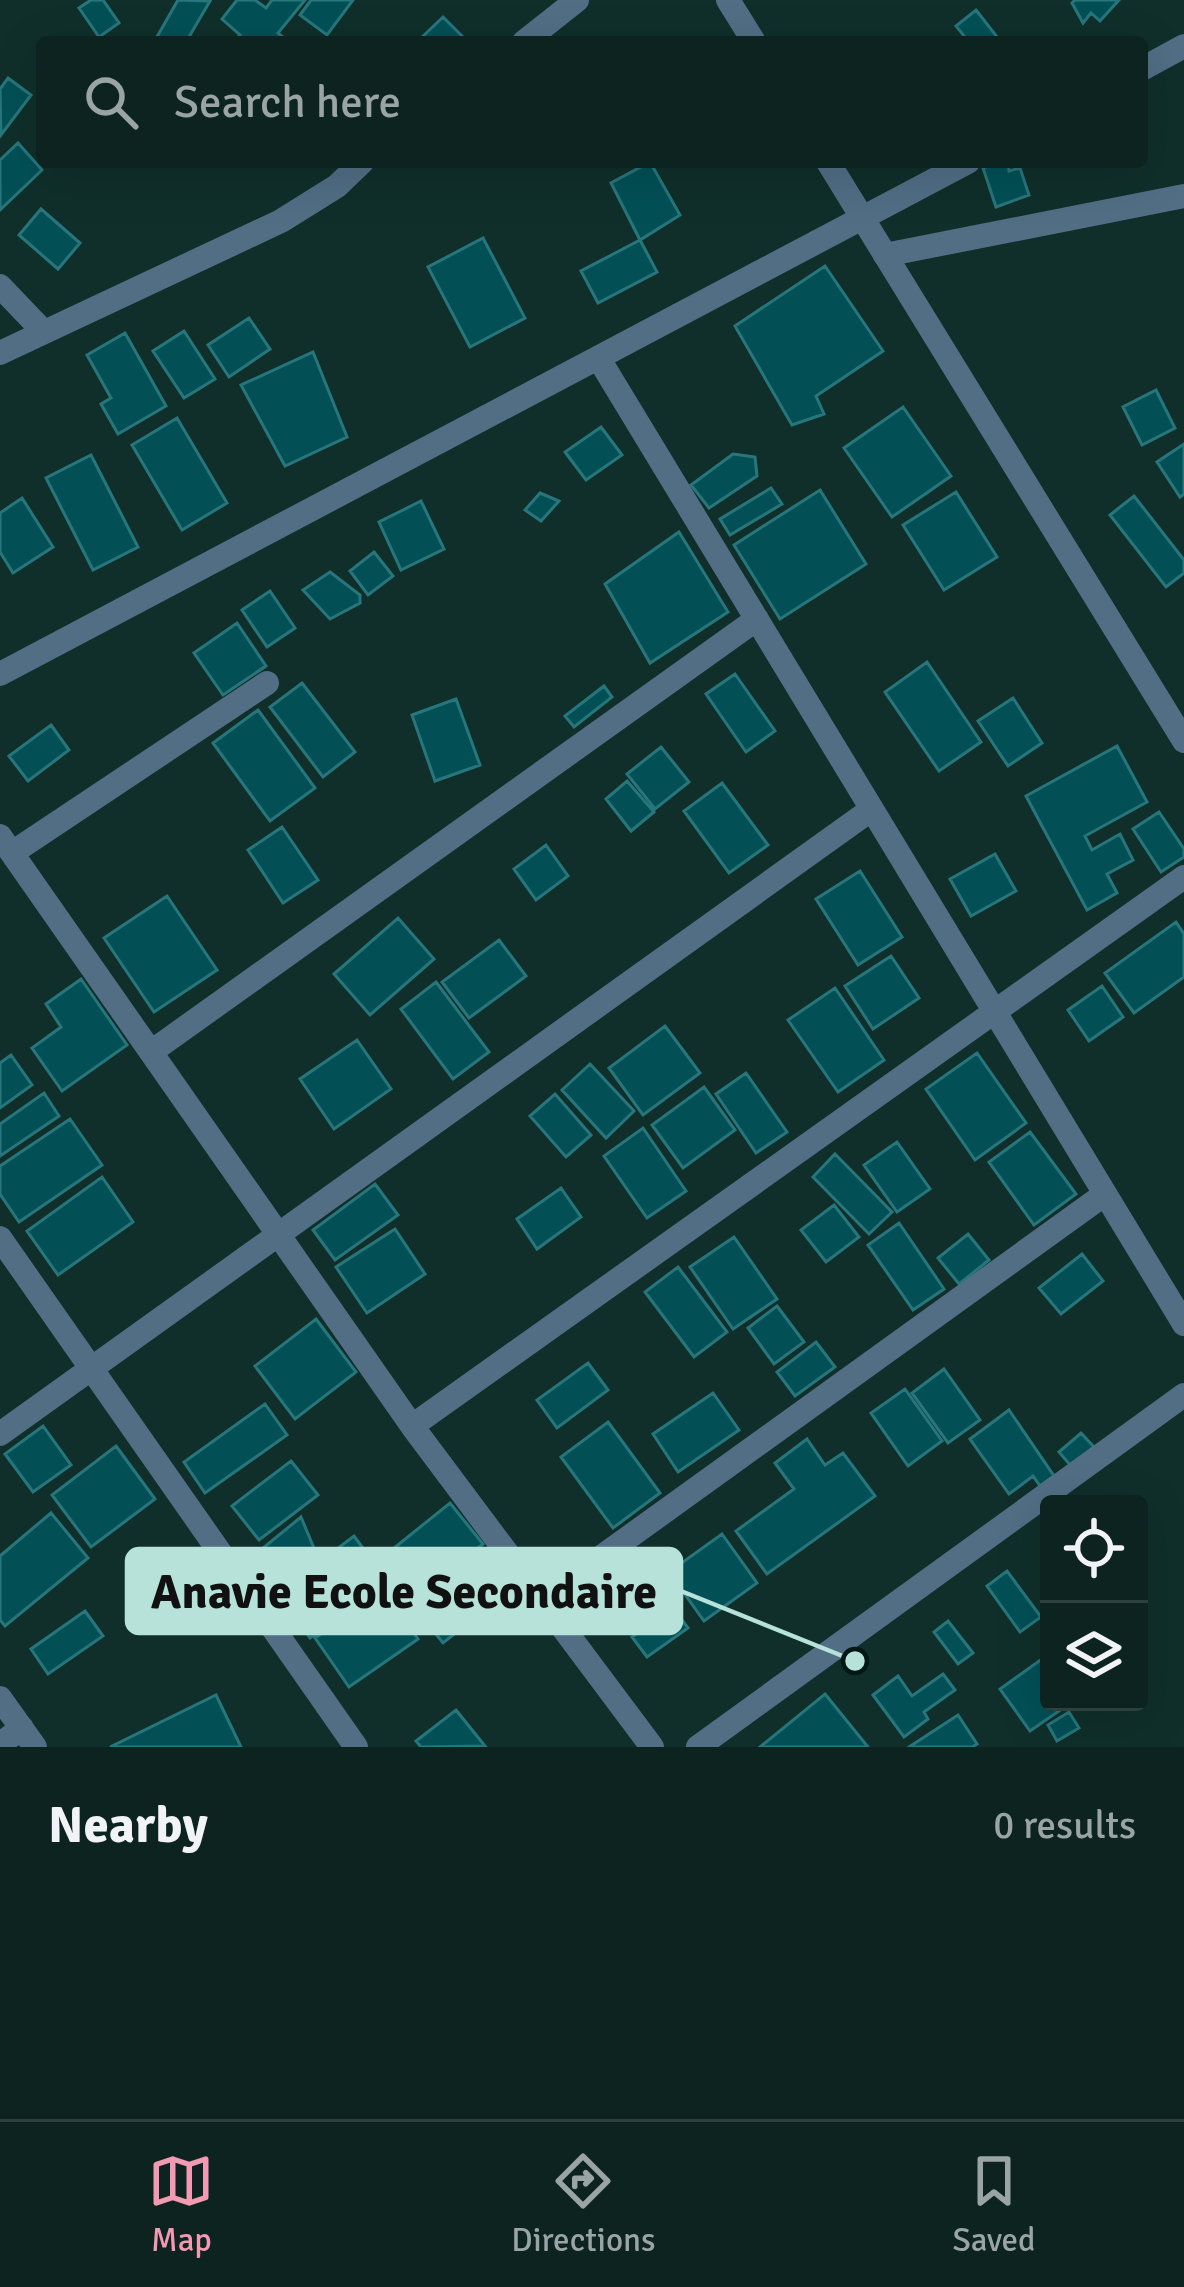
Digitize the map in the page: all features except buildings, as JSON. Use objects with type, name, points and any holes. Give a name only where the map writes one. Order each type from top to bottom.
[{"type":"street","points":[[532,36],[578,0]]},
{"type":"street","points":[[728,0],[750,36]]},
{"type":"street","points":[[1148,66],[1184,46]]},
{"type":"street","points":[[0,353],[280,220],[337,186],[356,168]]},
{"type":"street","points":[[832,168],[1184,740]]},
{"type":"street","points":[[0,674],[957,168]]},
{"type":"street","points":[[886,255],[1184,196]]},
{"type":"street","points":[[0,286],[42,330]]},
{"type":"street","points":[[599,358],[1184,1324]]},
{"type":"street","points":[[151,1052],[757,619]]},
{"type":"street","points":[[267,683],[6,845],[412,1426],[652,1747]]},
{"type":"street","points":[[0,1435],[872,808]]},
{"type":"street","points":[[412,1426],[1184,877]]},
{"type":"street","points":[[542,1599],[1105,1194]]},
{"type":"street","points":[[0,1238],[356,1747]]},
{"type":"street","points":[[698,1747],[1184,1396]]},
{"type":"street","points":[[0,1698],[28,1738],[0,1744]]},
{"type":"place","name":"Anavie Ecole Secondaire","points":[[855,1661]]}]
